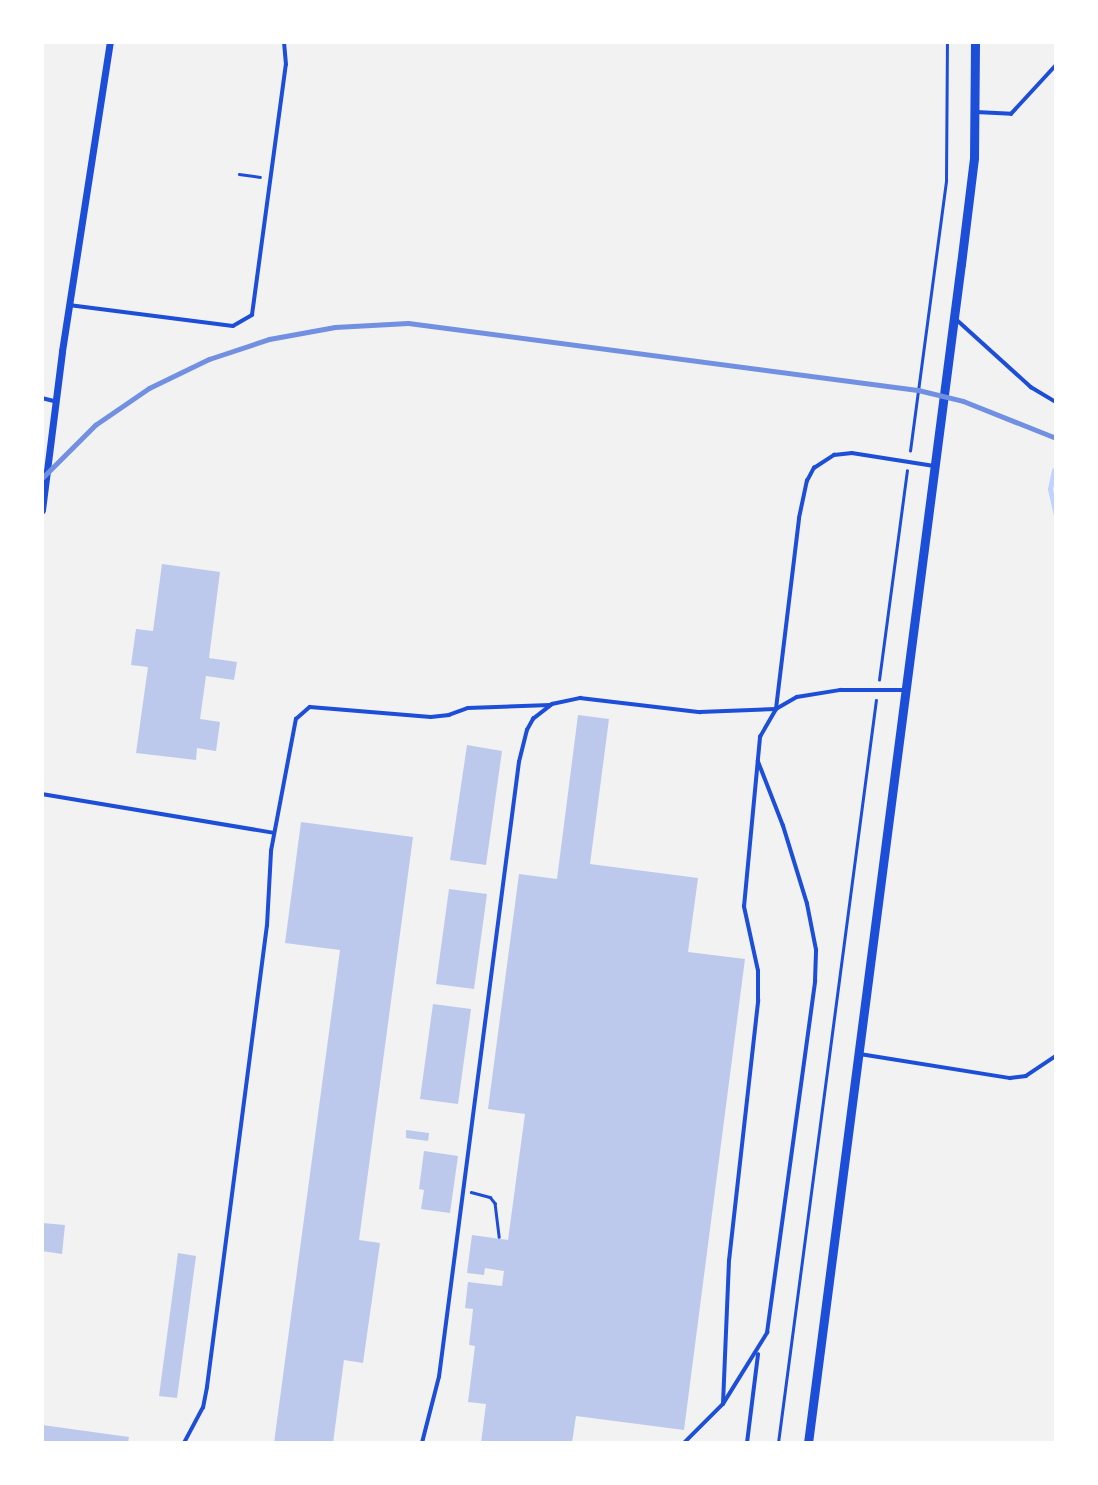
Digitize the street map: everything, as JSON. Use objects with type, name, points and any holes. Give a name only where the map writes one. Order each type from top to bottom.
[{"type":"street","points":[[42,510],[69,305],[110,42]]},
{"type":"street","points":[[808,1443],[908,690],[974,158],[975,42]]},
{"type":"lane","points":[[69,305],[216,325],[233,326],[245,322],[254,308],[286,65],[284,42]]},
{"type":"lane","points":[[976,111],[1011,114],[1056,65]]},
{"type":"lane","points":[[954,317],[1031,387],[1056,402]]},
{"type":"lane","points":[[42,398],[57,401]]},
{"type":"lane","points":[[776,709],[799,519],[807,481],[821,460],[834,455],[873,454],[934,466]]},
{"type":"lane","points":[[723,1404],[728,1273],[758,1001],[758,971],[744,907],[757,760],[764,725],[776,709],[797,697],[878,689],[908,690]]},
{"type":"lane","points":[[184,1443],[203,1408],[207,1387],[267,926],[274,833],[296,719],[310,707],[431,717],[449,715],[468,708],[552,704],[580,698],[700,712],[776,709]]},
{"type":"lane","points":[[422,1443],[439,1377],[523,740],[533,719],[552,704]]},
{"type":"lane","points":[[747,1443],[758,1352],[771,1315],[817,967],[813,930],[797,871],[757,760]]},
{"type":"lane","points":[[42,794],[274,833]]},
{"type":"lane","points":[[858,1053],[1010,1078],[1026,1076],[1056,1056]]},
{"type":"lane","points":[[684,1443],[723,1404],[758,1352]]},
{"type":"path","points":[[778,1443],[946,180],[947,42]]},
{"type":"path","points":[[239,174],[271,178]]},
{"type":"path","points":[[464,1191],[481,1193],[495,1203],[499,1237]]},
{"type":"building","points":[[162,564],[220,572],[209,658],[237,662],[234,680],[206,676],[200,719],[220,722],[216,751],[197,748],[196,760],[136,753],[148,667],[131,665],[136,629],[153,631]]},
{"type":"building","points":[[578,715],[609,719],[590,864],[698,878],[688,952],[745,959],[684,1430],[576,1416],[572,1443],[481,1443],[486,1404],[468,1402],[475,1346],[469,1345],[473,1309],[465,1308],[468,1282],[502,1286],[504,1271],[485,1268],[484,1275],[467,1273],[472,1235],[508,1240],[525,1114],[488,1109],[519,874],[557,879]]},
{"type":"building","points":[[467,745],[502,751],[486,865],[450,860]]},
{"type":"building","points":[[301,822],[413,837],[359,1240],[380,1243],[363,1363],[344,1360],[333,1443],[274,1443],[340,950],[285,943]]},
{"type":"building","points":[[449,889],[487,894],[474,989],[436,984]]},
{"type":"building","points":[[433,1004],[471,1009],[458,1104],[420,1099]]},
{"type":"building","points":[[406,1130],[429,1133],[428,1141],[406,1138]]},
{"type":"building","points":[[424,1151],[458,1156],[450,1213],[421,1209],[424,1190],[419,1189]]},
{"type":"building","points":[[42,1223],[65,1225],[62,1254],[42,1251]]},
{"type":"building","points":[[178,1253],[196,1256],[177,1398],[159,1396]]},
{"type":"building","points":[[42,1425],[129,1437],[128,1443],[42,1443]]},
{"type":"waterway","points":[[1054,470],[1050,489],[1056,514]]},
{"type":"railway","points":[[42,478],[95,425],[149,388],[209,359],[269,339],[335,327],[408,323],[918,390],[963,401],[1056,438]]}]
